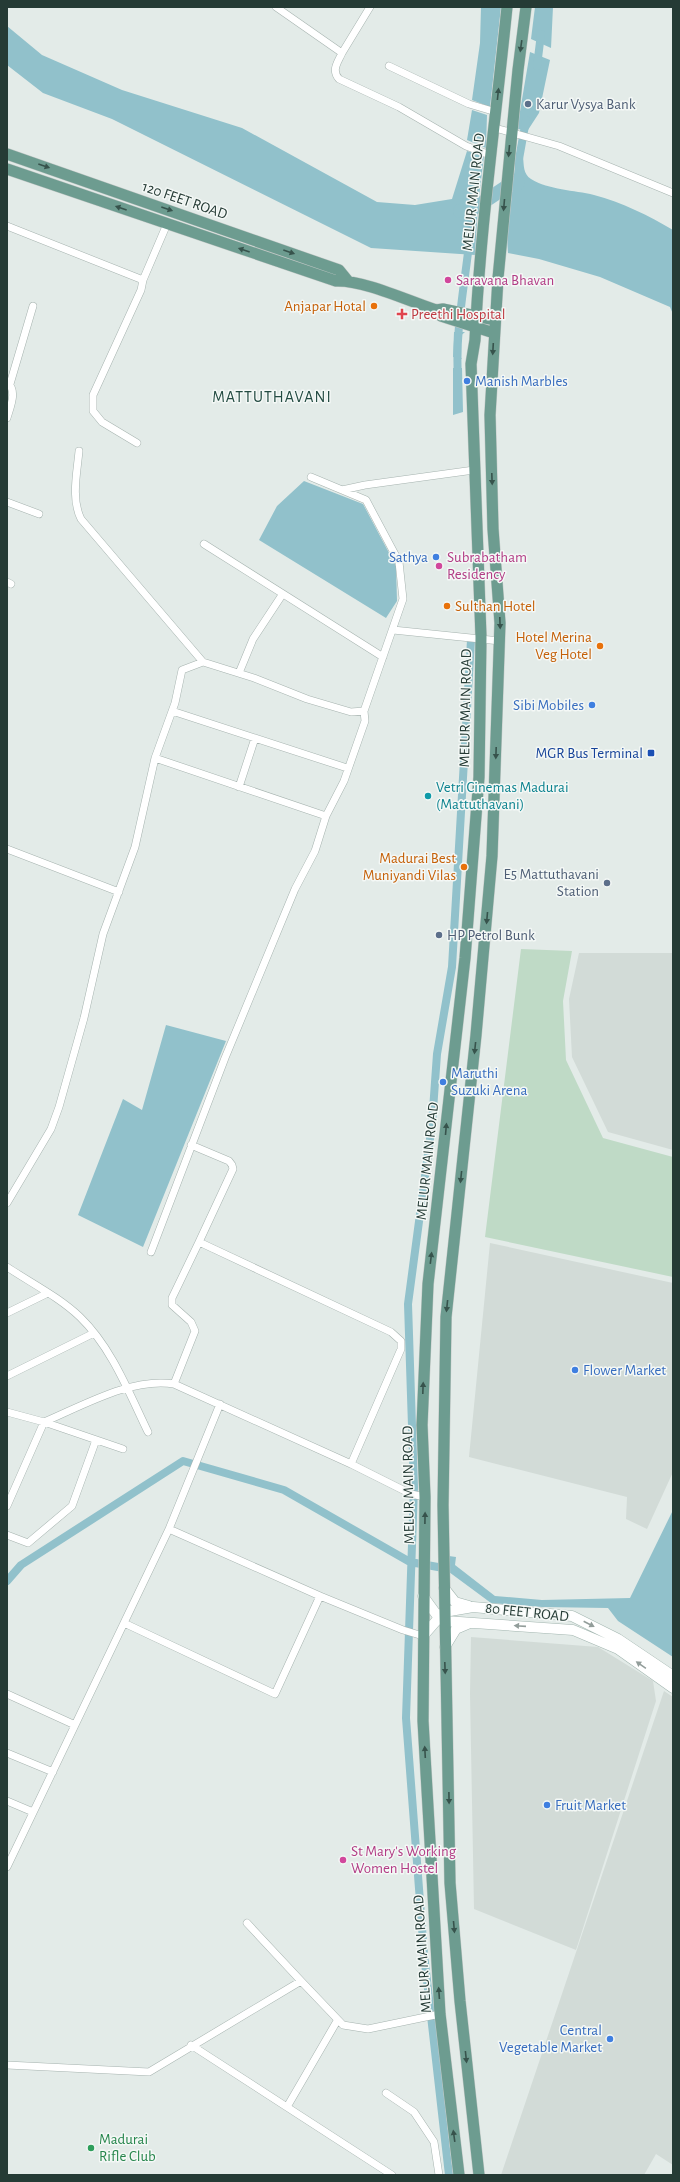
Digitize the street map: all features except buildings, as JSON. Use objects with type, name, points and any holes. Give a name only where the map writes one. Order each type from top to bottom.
[{"type":"main road","name":"MELUR MAIN ROAD","points":[[459,2175],[438,2014],[423,1720],[420,1635],[424,1574],[425,1497],[422,1425],[428,1284],[466,958],[479,777],[481,638],[477,565],[478,518],[474,470],[471,364],[476,322],[481,241],[488,174],[488,154],[495,128],[493,112],[507,7]]},
{"type":"main road","points":[[479,2175],[460,2001],[450,1884],[445,1647],[443,1617],[446,1317],[492,870],[500,641],[493,529],[490,415],[501,241],[508,170],[514,132],[526,7]]},
{"type":"main road","name":"120 FEET ROAD","points":[[9,158],[339,270],[348,281]]},
{"type":"main road","name":"120 FEET ROAD","points":[[7,169],[336,281],[348,281],[436,310],[441,316],[458,317],[476,322],[494,333]]},
{"type":"main road","name":"120 FEET ROAD","points":[[476,322],[495,320]]},
{"type":"main road","points":[[444,1588],[455,1602],[473,1607]]},
{"type":"main road","points":[[423,1596],[443,1617]]},
{"type":"main road","name":"80 FEET ROAD","points":[[443,1617],[473,1607],[572,1616],[618,1639],[673,1676]]},
{"type":"main road","points":[[420,1635],[443,1617]]},
{"type":"main road","name":"80 FEET ROAD","points":[[443,1617],[472,1622],[573,1630],[618,1649],[673,1688]]},
{"type":"main road","points":[[445,1647],[456,1629],[472,1622]]},
{"type":"street","points":[[276,7],[342,53]]},
{"type":"street","points":[[370,7],[334,68],[336,75],[340,79],[399,107],[466,146],[488,154]]},
{"type":"street","points":[[389,66],[469,104],[493,112]]},
{"type":"street","points":[[495,128],[528,136],[593,158],[673,193]]},
{"type":"street","points":[[137,443],[102,422],[93,411],[93,395],[141,290],[143,280],[167,224]]},
{"type":"street","points":[[7,226],[143,280]]},
{"type":"street","points":[[7,418],[14,396],[9,383],[33,306]]},
{"type":"street","points":[[79,451],[76,509],[81,519],[203,662],[239,673],[307,699],[351,712],[364,711]]},
{"type":"street","points":[[342,490],[365,485],[474,470]]},
{"type":"street","points":[[151,1252],[191,1145],[295,889],[315,851],[326,816],[344,781],[347,768],[365,721],[364,711],[403,599],[399,562],[366,500],[311,476]]},
{"type":"street","points":[[7,502],[39,514]]},
{"type":"street","points":[[204,544],[282,595],[383,657]]},
{"type":"street","points":[[239,673],[252,639],[282,595]]},
{"type":"street","points":[[393,630],[500,641]]},
{"type":"street","points":[[7,1203],[52,1129],[84,1018],[103,934],[135,847],[155,758],[172,711],[182,670],[203,662]]},
{"type":"street","points":[[172,711],[347,768]]},
{"type":"street","points":[[239,787],[255,738]]},
{"type":"street","points":[[155,758],[326,816]]},
{"type":"street","points":[[7,849],[119,892]]},
{"type":"street","points":[[174,1384],[195,1331],[191,1322],[172,1305],[172,1298],[233,1169],[229,1162],[191,1145]]},
{"type":"street","points":[[199,1242],[398,1336],[401,1341],[401,1349],[351,1464]]},
{"type":"street","points":[[7,1267],[48,1293],[80,1317],[94,1333],[117,1368],[148,1432]]},
{"type":"street","points":[[7,1313],[48,1293]]},
{"type":"street","points":[[7,1376],[94,1333]]},
{"type":"street","points":[[7,1506],[44,1422],[126,1388],[163,1382],[174,1384],[220,1404],[351,1464],[411,1494],[425,1497]]},
{"type":"street","points":[[7,1867],[9,1858],[53,1772],[169,1529],[193,1466],[220,1404]]},
{"type":"street","points":[[7,1412],[44,1422],[123,1450]]},
{"type":"street","points":[[7,1535],[28,1543],[72,1506],[96,1440]]},
{"type":"street","points":[[169,1529],[320,1596],[403,1630],[420,1635]]},
{"type":"street","points":[[124,1623],[276,1694],[320,1596]]},
{"type":"street","points":[[7,1694],[75,1725]]},
{"type":"street","points":[[7,1753],[53,1772]]},
{"type":"street","points":[[7,1800],[33,1812]]},
{"type":"street","points":[[247,1923],[337,2021],[343,2025],[368,2029],[438,2014]]},
{"type":"street","points":[[7,2065],[149,2072],[191,2045],[301,1981]]},
{"type":"street","points":[[287,2107],[337,2021]]},
{"type":"street","points":[[191,2045],[392,2175]]},
{"type":"street","points":[[386,2093],[414,2112],[434,2142],[439,2175]]},
{"type":"shaded area","points":[[579,953],[673,953],[673,1150],[608,1132],[572,1057],[569,999]]},
{"type":"shaded area","name":"Flower Market","points":[[490,1243],[673,1283],[673,1472],[647,1529],[626,1519],[627,1497],[469,1457]]},
{"type":"shaded area","name":"Fruit Market","points":[[471,1637],[598,1647],[653,1681],[656,1701],[576,1950],[474,1909],[470,1694]]},
{"type":"shaded area","name":"Central Vegetable Market","points":[[664,1691],[673,1697],[673,2165],[656,2154],[644,2175],[501,2175]]},
{"type":"green space","points":[[521,949],[572,951],[563,1001],[566,1060],[603,1138],[673,1157],[673,1277],[485,1237]]},
{"type":"water","points":[[481,7],[501,7],[490,107],[472,100],[480,43]]},
{"type":"water","points":[[535,7],[553,7],[551,48],[531,39]]},
{"type":"water","points":[[7,26],[42,55],[122,90],[242,128],[377,202],[415,205],[452,199],[467,151],[484,156],[478,205],[475,255],[371,248],[112,119],[43,93],[7,65]]},
{"type":"water","points":[[530,52],[550,60],[539,113],[528,130],[517,129]]},
{"type":"water","points":[[472,110],[487,115],[486,148],[467,140]]},
{"type":"water","points":[[516,156],[523,157],[524,169],[528,177],[538,183],[554,188],[594,195],[615,201],[673,230],[673,314],[670,307],[600,277],[539,259],[508,253],[507,238]]},
{"type":"water","points":[[454,332],[465,332],[458,338],[457,352],[462,359],[453,357]]},
{"type":"water","points":[[453,368],[462,368],[463,412],[453,415]]},
{"type":"water","points":[[304,481],[363,504],[396,566],[397,601],[386,618],[259,540],[277,506]]},
{"type":"water","points":[[166,1025],[226,1041],[143,1247],[78,1215],[123,1099],[142,1110]]},
{"type":"water","points":[[673,1510],[673,1657],[618,1621],[608,1608],[542,1607],[491,1603],[449,1572],[449,1556],[456,1557],[455,1565],[495,1596],[542,1600],[630,1598]]},
{"type":"waterway","points":[[537,66],[541,34]]},
{"type":"waterway","points":[[519,166],[526,120]]},
{"type":"waterway","points":[[460,211],[473,209],[512,183],[518,183]]},
{"type":"waterway","points":[[458,378],[457,361],[460,311],[469,244]]},
{"type":"waterway","points":[[449,2175],[424,1954],[406,1718],[414,1487],[408,1304],[432,1124],[437,1054],[452,967],[471,640]]},
{"type":"waterway","points":[[7,1581],[21,1565],[183,1461],[284,1490],[410,1562],[449,1569]]},
{"type":"place","name":"Karur Vysya Bank","points":[[528,104]]},
{"type":"place","name":"Saravana Bhavan","points":[[448,280]]},
{"type":"place","name":"Anjapar Hotal","points":[[374,306]]},
{"type":"place","name":"Preethi Hospital","points":[[402,314]]},
{"type":"place","name":"Manish Marbles","points":[[467,381]]},
{"type":"place","name":"Sathya","points":[[436,557]]},
{"type":"place","name":"Subrabatham Residency","points":[[439,566]]},
{"type":"place","name":"Sulthan Hotel","points":[[447,606]]},
{"type":"place","name":"Hotel Merina Veg Hotel","points":[[600,646]]},
{"type":"place","name":"Sibi Mobiles","points":[[592,705]]},
{"type":"place","name":"MGR Bus Terminal","points":[[651,753]]},
{"type":"place","name":"Vetri Cinemas Madurai (Mattuthavani)","points":[[428,796]]},
{"type":"place","name":"Madurai Best Muniyandi Vilas","points":[[464,867]]},
{"type":"place","name":"E5 Mattuthavani Station","points":[[607,883]]},
{"type":"place","name":"HP Petrol Bunk","points":[[439,935]]},
{"type":"place","name":"Maruthi Suzuki Arena","points":[[443,1082]]},
{"type":"place","name":"Flower Market","points":[[575,1370]]},
{"type":"place","name":"Fruit Market","points":[[547,1805]]},
{"type":"place","name":"St Mary's Working Women Hostel","points":[[343,1860]]},
{"type":"place","name":"Central Vegetable Market","points":[[610,2039]]},
{"type":"place","name":"Madurai Rifle Club","points":[[91,2148]]},
{"type":"district","name":"MATTUTHAVANI","points":[[272,396]]}]
